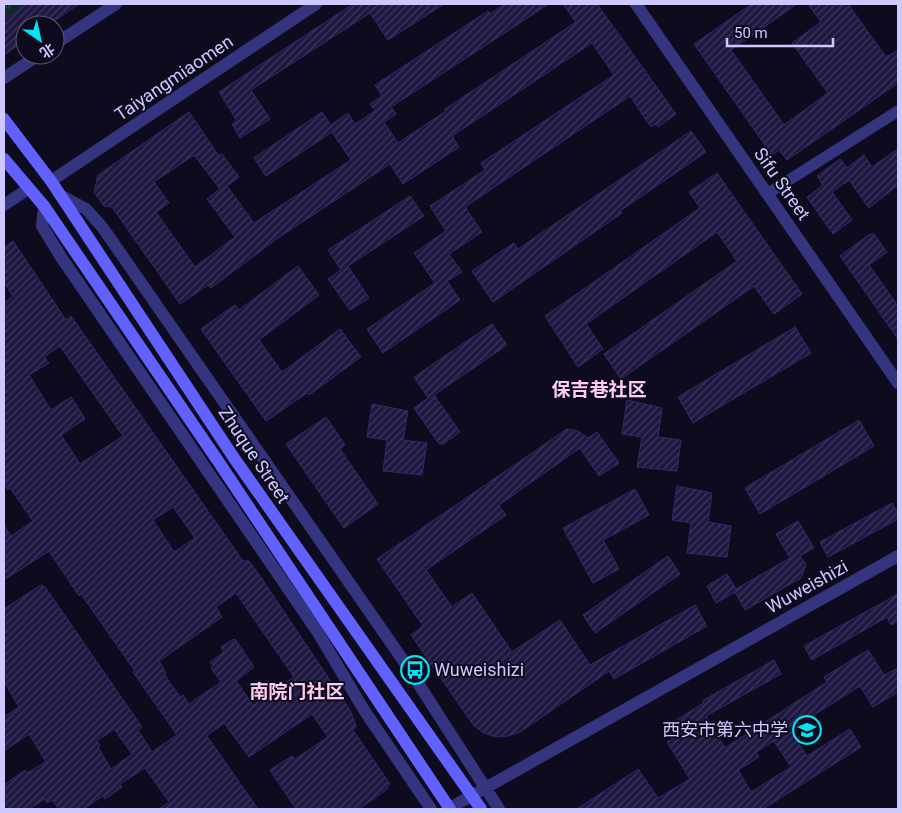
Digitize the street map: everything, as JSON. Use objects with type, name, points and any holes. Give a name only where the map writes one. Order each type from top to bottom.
[{"type":"main road","name":"Zhuque Street","points":[[4,119],[52,181],[234,458],[480,809]]},
{"type":"main road","name":"Zhuque Street","points":[[4,159],[44,206],[220,464],[449,809]]},
{"type":"street","points":[[65,37],[116,4]]},
{"type":"street","name":"Taiyangmiaomen","points":[[52,181],[316,4]]},
{"type":"street","name":"Sifu Street","points":[[636,4],[898,383]]},
{"type":"street","points":[[4,78],[24,65]]},
{"type":"street","points":[[767,194],[898,111]]},
{"type":"street","points":[[4,205],[28,189]]},
{"type":"street","points":[[60,195],[86,209],[103,228],[400,655],[499,809]]},
{"type":"street","points":[[44,206],[42,226],[61,257],[317,631],[364,710],[431,809]]},
{"type":"street","name":"Wuweishizi","points":[[449,809],[898,556]]},
{"type":"green space","points":[[4,4],[27,4],[4,20]]},
{"type":"building","points":[[27,4],[79,4],[63,15],[15,15],[15,47],[4,55],[4,20]]},
{"type":"building","points":[[353,4],[444,4],[388,40],[370,13],[251,90],[270,119],[240,138],[232,124],[237,121],[219,92]]},
{"type":"building","points":[[505,4],[549,4],[391,107],[396,114],[384,122],[398,143],[446,111],[445,109],[576,22],[563,4],[597,4],[676,114],[658,127],[656,124],[651,127],[630,96],[465,207],[482,232],[449,254],[462,272],[447,281],[460,300],[383,353],[367,329],[435,283],[414,253],[446,231],[430,206],[485,170],[481,163],[614,75],[592,43],[452,136],[459,147],[403,184],[390,164],[278,238],[211,288],[208,285],[180,304],[112,207],[104,206],[94,192],[98,175],[189,112],[219,156],[222,154],[239,177],[227,186],[254,223],[351,160],[332,132],[266,176],[254,158],[322,112],[331,125],[348,113],[355,124],[375,111],[370,104],[382,96],[375,85],[488,11],[490,14]],"holes":[[[194,155],[220,189],[207,199],[235,237],[195,267],[156,212],[169,203],[154,182]]]},
{"type":"building","points":[[752,4],[797,4],[731,50],[784,125],[828,93],[792,43],[821,22],[808,4],[848,4],[886,57],[898,50],[898,83],[787,160],[779,150],[772,155],[694,44]]},
{"type":"building","points":[[691,131],[706,152],[620,211],[622,213],[493,302],[472,271],[514,243],[518,249]]},
{"type":"building","points":[[898,149],[898,185],[869,208],[849,180],[832,192],[852,220],[833,234],[807,197],[823,185],[817,176],[840,159],[847,168],[864,155],[872,167]]},
{"type":"building","points":[[717,173],[802,294],[774,314],[754,286],[621,379],[604,354],[737,261],[717,232],[586,324],[603,349],[578,367],[545,316],[700,208],[689,192]]},
{"type":"building","points":[[410,196],[424,216],[348,266],[369,298],[350,310],[328,279],[341,270],[328,250]]},
{"type":"building","points":[[870,234],[874,234],[887,252],[869,265],[898,306],[898,339],[840,256]]},
{"type":"building","points":[[13,241],[66,320],[71,316],[243,561],[249,561],[258,573],[350,710],[356,726],[353,730],[390,784],[386,790],[359,809],[296,809],[270,770],[292,756],[295,759],[328,737],[312,714],[249,757],[224,723],[207,736],[258,809],[159,809],[169,802],[145,768],[120,784],[122,787],[105,799],[103,796],[83,809],[59,809],[52,800],[47,803],[45,799],[29,809],[4,809],[4,785],[25,770],[27,773],[46,762],[29,734],[4,751],[4,717],[19,707],[4,682],[4,609],[41,585],[45,587],[142,727],[138,730],[152,752],[177,735],[133,672],[135,671],[81,594],[79,596],[49,551],[4,580],[4,525],[11,536],[33,521],[10,488],[8,490],[4,484],[4,303],[13,296],[4,283],[4,247]],"holes":[[[60,346],[123,436],[80,464],[61,435],[85,419],[84,417],[71,397],[51,410],[29,375],[49,363],[44,357]],[[173,507],[195,538],[174,552],[153,520]],[[236,593],[294,677],[253,705],[236,681],[254,667],[235,639],[221,647],[224,652],[210,662],[213,666],[211,668],[221,682],[189,704],[183,695],[180,697],[164,674],[166,673],[159,661],[222,617],[216,607]],[[114,729],[132,754],[111,769],[98,747],[100,746],[97,741]]]},
{"type":"building","points":[[298,266],[319,295],[259,340],[282,372],[340,329],[361,357],[309,395],[307,393],[266,421],[201,329],[235,305],[239,310]]},
{"type":"building","points":[[492,324],[507,345],[434,395],[460,432],[443,444],[439,444],[414,408],[428,398],[414,377]]},
{"type":"building","points":[[795,327],[811,353],[693,423],[678,397]]},
{"type":"building","points":[[627,400],[662,408],[658,437],[681,440],[677,471],[637,467],[642,437],[622,434]]},
{"type":"building","points":[[372,404],[408,411],[403,440],[427,443],[422,475],[383,471],[387,440],[367,437]]},
{"type":"building","points":[[326,417],[345,445],[340,449],[378,504],[344,528],[286,444]]},
{"type":"building","points":[[859,420],[874,446],[760,514],[745,488]]},
{"type":"building","points":[[567,429],[578,431],[588,438],[597,432],[619,463],[599,476],[580,448],[499,505],[506,515],[426,570],[452,607],[472,593],[512,652],[560,620],[590,665],[695,605],[707,626],[614,679],[609,671],[520,732],[496,737],[484,733],[474,726],[411,635],[423,626],[377,559]]},
{"type":"building","points":[[677,486],[712,493],[708,522],[731,526],[727,557],[687,553],[691,523],[672,520]]},
{"type":"building","points":[[635,489],[649,515],[603,540],[619,569],[593,583],[563,528]]},
{"type":"building","points":[[892,503],[898,514],[898,519],[828,557],[820,542]]},
{"type":"building","points":[[798,521],[814,548],[800,556],[806,565],[801,578],[745,610],[735,592],[716,603],[707,586],[727,574],[736,589],[790,558],[776,534]]},
{"type":"building","points":[[668,556],[680,574],[595,633],[583,615]]},
{"type":"building","points":[[898,594],[898,621],[891,625],[887,617],[812,660],[804,646]]},
{"type":"building","points":[[868,650],[884,675],[898,668],[898,692],[873,707],[860,686],[790,730],[807,756],[850,729],[861,747],[763,809],[577,809],[638,769],[658,798],[690,779],[667,742],[683,732],[676,720],[704,703],[702,701],[774,660],[781,674],[706,716],[725,748],[827,682],[824,677]],"holes":[[[774,741],[791,767],[751,792],[738,770],[759,757],[756,752]]]},
{"type":"place","name":"Wuweishizi","points":[[415,670]]},
{"type":"place","name":"西安市第六中学","points":[[807,730]]},
{"type":"district","name":"保吉巷社区","points":[[599,389]]},
{"type":"district","name":"南院门社区","points":[[297,691]]}]
